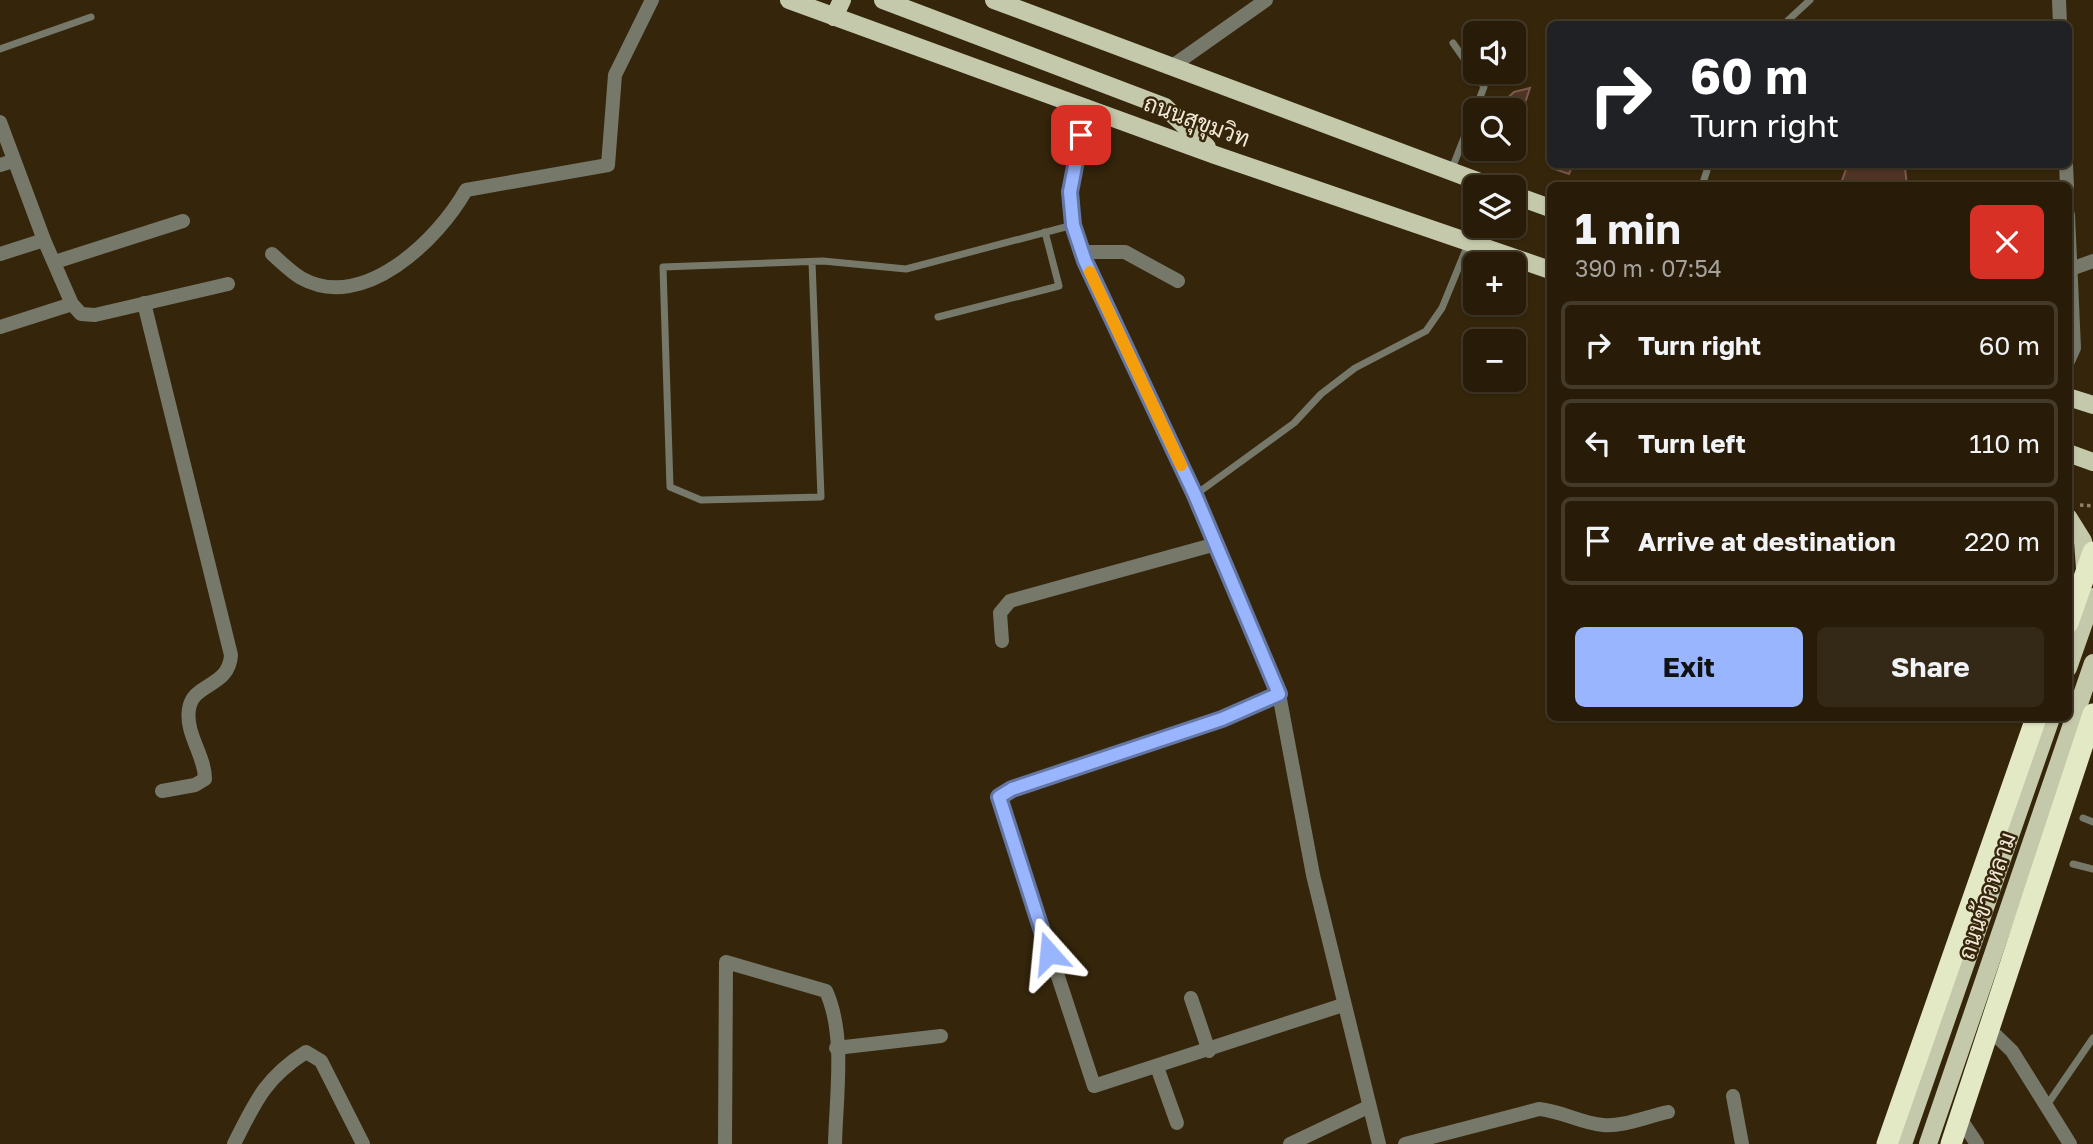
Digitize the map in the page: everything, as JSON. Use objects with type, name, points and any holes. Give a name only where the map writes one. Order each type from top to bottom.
[{"type":"highway","points":[[2072,616],[2088,590],[2093,552]]},
{"type":"highway","points":[[1951,1144],[1987,1027],[2093,714]]},
{"type":"highway","points":[[1887,1144],[2035,721]]},
{"type":"main road","name":"ถนนสุขุมวิท","points":[[789,0],[1215,155],[1547,269]]},
{"type":"main road","points":[[834,17],[842,0]]},
{"type":"main road","points":[[883,0],[1165,107],[1215,155]]},
{"type":"main road","name":"ถนนสุขุมวิท","points":[[993,0],[1463,176]]},
{"type":"main road","points":[[1526,199],[1547,207]]},
{"type":"main road","points":[[2072,396],[2093,395]]},
{"type":"main road","points":[[2072,397],[2093,405]]},
{"type":"main road","points":[[2072,454],[2093,462]]},
{"type":"main road","points":[[2072,523],[2083,541],[2088,590],[2072,652]]},
{"type":"main road","name":"ถนนข้าวหลาม","points":[[1928,1144],[2093,663]]},
{"type":"main road","name":"ถนนข้าวหลาม","points":[[1902,1144],[2050,721]]},
{"type":"street","points":[[272,254],[302,278],[330,286],[374,279],[390,272],[419,247],[456,208],[466,190],[608,165],[615,75],[652,0]]},
{"type":"street","points":[[1171,67],[1266,0]]},
{"type":"street","points":[[2059,0],[2060,21]]},
{"type":"street","points":[[1086,106],[1070,192],[1073,225],[1082,252],[1195,495],[1279,694],[1313,875],[1379,1144]]},
{"type":"street","points":[[0,122],[7,163],[55,262],[72,304],[81,314],[95,315],[228,284]]},
{"type":"street","points":[[55,262],[184,220]]},
{"type":"street","points":[[0,254],[44,240]]},
{"type":"street","points":[[1082,252],[1125,252],[1178,281]]},
{"type":"street","points":[[2072,269],[2093,261]]},
{"type":"street","points":[[2072,295],[2072,352]]},
{"type":"street","points":[[144,303],[231,655],[230,668],[222,677],[198,692],[188,712],[196,748],[205,765],[205,779],[195,785],[162,791]]},
{"type":"street","points":[[0,327],[72,304]]},
{"type":"street","points":[[1002,641],[1000,613],[1010,601],[1216,544]]},
{"type":"street","points":[[1279,694],[1222,719],[1012,789],[999,797],[1094,1086],[1157,1068],[1343,1005]]},
{"type":"street","points":[[725,1144],[726,962],[826,991],[833,1006],[836,1048],[835,1144]]},
{"type":"street","points":[[1191,998],[1209,1051]]},
{"type":"street","points":[[1987,1027],[2012,1051],[2070,1144]]},
{"type":"street","points":[[836,1048],[941,1036]]},
{"type":"street","points":[[236,1143],[261,1090],[283,1066],[306,1052],[321,1061],[363,1144]]},
{"type":"street","points":[[1157,1068],[1177,1123]]},
{"type":"street","points":[[1733,1096],[1742,1144]]},
{"type":"street","points":[[1290,1144],[1368,1107]]},
{"type":"street","points":[[1405,1144],[1539,1109],[1559,1110],[1588,1123],[1606,1126],[1668,1112]]},
{"type":"street","points":[[1959,1117],[1977,1144]]},
{"type":"lane","points":[[1787,21],[1810,0]]},
{"type":"lane","points":[[0,49],[91,17]]},
{"type":"lane","points":[[1451,172],[1484,87],[1454,43]]},
{"type":"lane","points":[[812,262],[821,498],[701,500],[670,487],[663,267],[812,262],[906,269],[1073,225]]},
{"type":"lane","points":[[938,317],[1059,286],[1045,232]]},
{"type":"lane","points":[[1195,495],[1294,423],[1321,394],[1355,368],[1426,331],[1442,308],[1469,242]]},
{"type":"lane","points":[[2083,818],[2093,822]]},
{"type":"lane","points":[[2073,863],[2093,869]]},
{"type":"lane","points":[[2046,1105],[2093,1038]]},
{"type":"building","points":[[1530,88],[1526,100],[1508,98],[1514,92]]},
{"type":"building","points":[[1552,168],[1571,168],[1569,174]]},
{"type":"building","points":[[1847,168],[1905,168],[1907,182],[1841,182]]},
{"type":"slow traffic","points":[[1090,272],[1181,465]]},
{"type":"route","points":[[1049,953],[999,797],[1012,789],[1222,719],[1279,694],[1195,495],[1085,261],[1073,225],[1070,192],[1081,135]]}]
